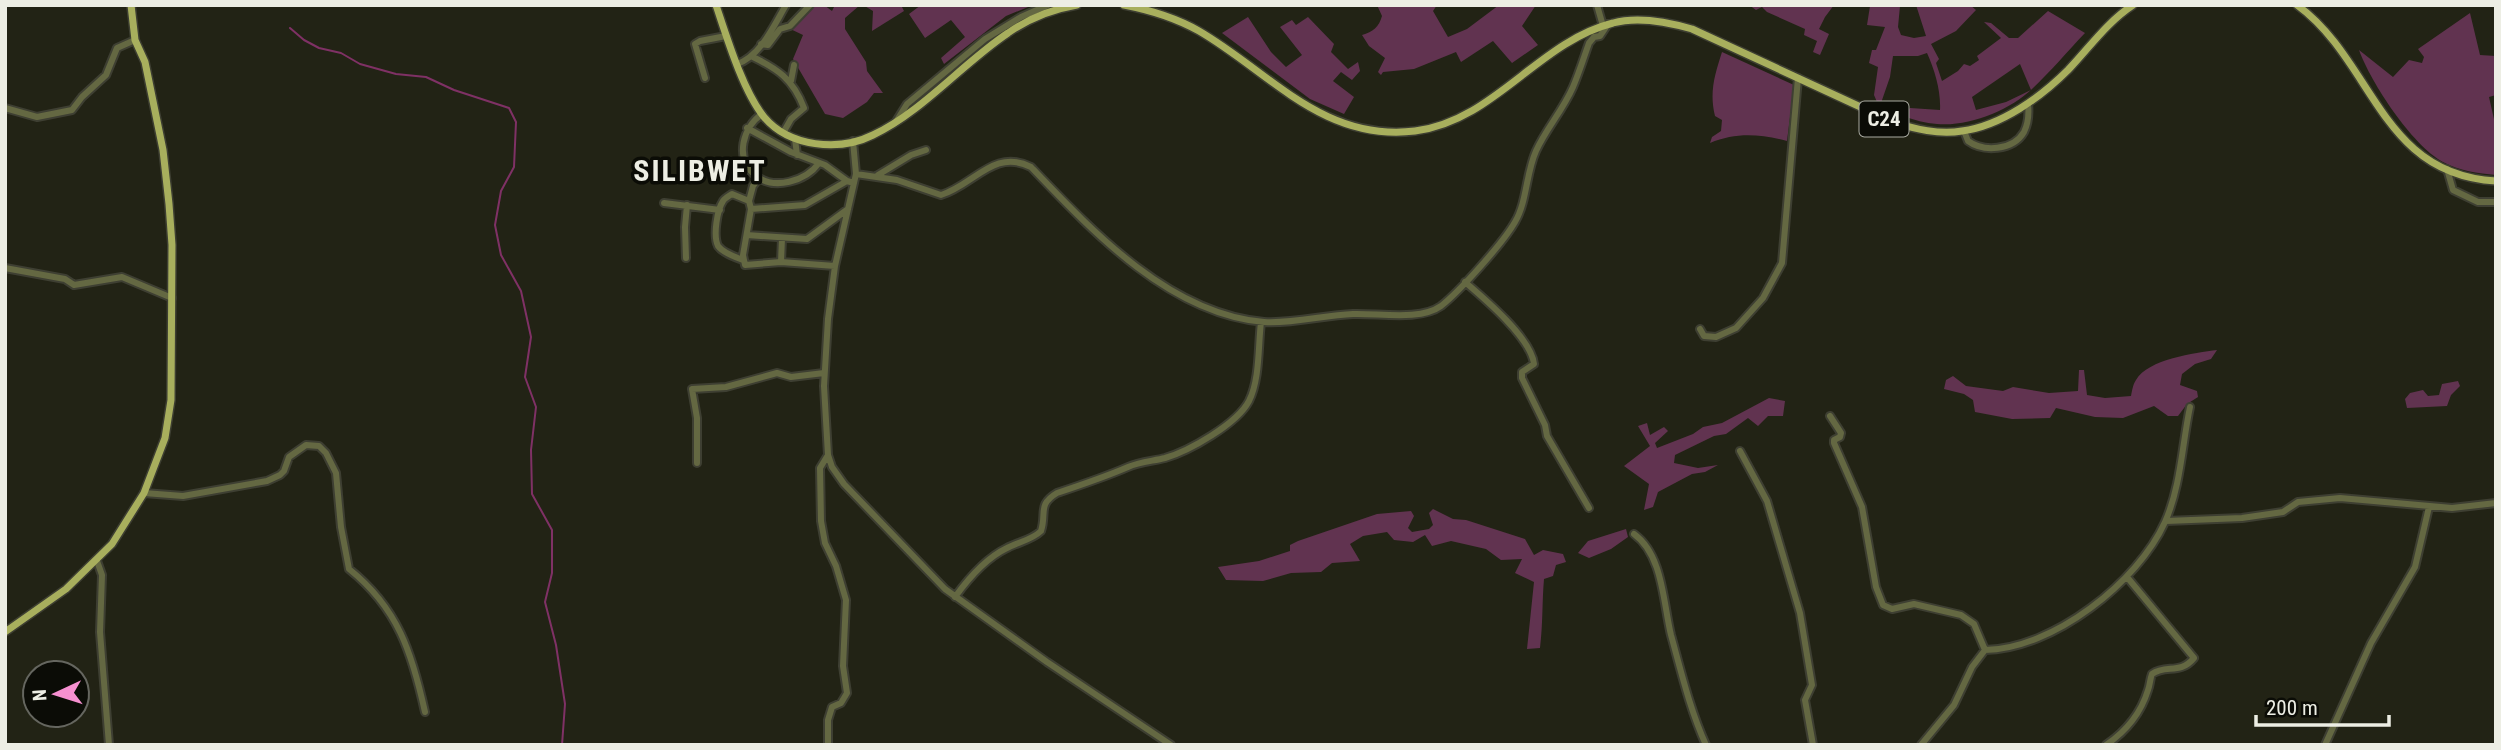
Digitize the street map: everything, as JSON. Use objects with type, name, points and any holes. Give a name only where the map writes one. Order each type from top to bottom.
[{"type":"main road","points":[[5,632],[66,589],[97,561],[117,536],[144,493],[159,456],[169,419],[172,244],[163,150],[145,62],[135,40],[131,5]]},
{"type":"main road","points":[[716,5],[737,64],[762,114],[783,133],[816,144],[853,141],[875,135],[1009,33],[1039,16],[1077,5]]},
{"type":"main road","name":"C24","points":[[1124,5],[1160,14],[1198,31],[1317,112],[1354,128],[1395,132],[1437,127],[1455,120],[1480,106],[1565,44],[1606,25],[1625,21],[1657,22],[1692,29],[1893,122],[1922,130],[1964,131],[1993,122],[2028,104],[2052,85],[2111,22],[2133,5]]},
{"type":"main road","points":[[2297,5],[2316,20],[2332,38],[2377,107],[2395,130],[2423,155],[2447,169],[2496,181]]},
{"type":"street","points":[[737,64],[751,56],[761,44],[786,5]]},
{"type":"street","points":[[761,44],[768,45],[780,29],[790,26],[810,5]]},
{"type":"street","points":[[897,120],[907,104],[985,39],[1021,17],[1048,5]]},
{"type":"street","points":[[856,174],[915,185],[941,195],[1004,161],[1022,163],[1031,167],[1096,232],[1172,292],[1210,310],[1261,321],[1284,322],[1340,314],[1425,314],[1442,305],[1465,282],[1516,222],[1534,156],[1572,89],[1590,43],[1594,37],[1600,36],[1606,25],[1597,5]]},
{"type":"street","points":[[705,78],[695,44],[726,36]]},
{"type":"street","points":[[5,108],[37,117],[72,110],[106,75],[117,48],[135,40]]},
{"type":"street","points":[[751,56],[791,81],[804,108],[791,119],[783,133]]},
{"type":"street","points":[[791,81],[794,65]]},
{"type":"street","points":[[1700,329],[1704,335],[1712,337],[1736,328],[1763,298],[1782,263],[1798,78]]},
{"type":"street","points":[[1964,131],[1968,141],[1977,147],[1988,149],[2007,145],[2023,134],[2028,104]]},
{"type":"street","points":[[762,114],[747,128],[743,138],[744,155],[750,169],[759,178],[766,181],[791,182],[819,163]]},
{"type":"street","points":[[747,128],[797,155],[831,168],[850,182]]},
{"type":"street","points":[[795,139],[797,155]]},
{"type":"street","points":[[751,209],[806,205],[850,182],[856,174],[853,141]]},
{"type":"street","points":[[878,176],[911,155],[926,150]]},
{"type":"street","points":[[2447,169],[2453,190],[2469,199],[2485,203],[2496,202]]},
{"type":"street","points":[[743,260],[751,209],[749,201],[753,186],[759,178]]},
{"type":"street","points":[[850,182],[848,209],[835,266],[824,373],[825,438],[832,467],[844,484],[927,572],[955,597],[1171,745]]},
{"type":"street","points":[[749,201],[732,194],[722,201],[717,227],[718,245],[722,249],[743,260],[745,265],[781,262],[835,266]]},
{"type":"street","points":[[664,203],[720,210]]},
{"type":"street","points":[[686,258],[687,205]]},
{"type":"street","points":[[747,235],[807,239],[848,209]]},
{"type":"street","points":[[781,262],[782,238]]},
{"type":"street","points":[[5,268],[65,279],[74,285],[122,277],[172,298]]},
{"type":"street","points":[[1465,282],[1506,319],[1534,360],[1532,366],[1522,372],[1522,378],[1545,425],[1547,436],[1589,508]]},
{"type":"street","points":[[955,597],[977,570],[1003,550],[1037,536],[1041,531],[1043,509],[1049,498],[1118,473],[1129,466],[1175,454],[1221,429],[1243,410],[1255,381],[1261,321]]},
{"type":"street","points":[[697,463],[696,399],[692,390],[726,387],[777,373],[792,377],[824,373]]},
{"type":"street","points":[[1985,650],[2001,650],[2066,625],[2127,577],[2151,547],[2166,521],[2180,472],[2190,407]]},
{"type":"street","points":[[1830,416],[1841,433],[1834,443],[1862,507],[1876,587],[1883,605],[1892,609],[1914,604],[1961,615],[1973,624],[1985,650]]},
{"type":"street","points":[[144,493],[183,496],[267,481],[280,475],[289,457],[306,445],[320,446],[336,473],[342,535],[349,569],[381,599],[397,625],[414,663],[425,712]]},
{"type":"street","points":[[1740,451],[1767,501],[1805,631],[1812,685],[1805,699],[1813,745]]},
{"type":"street","points":[[828,455],[820,468],[821,521],[825,544],[836,566],[846,600],[843,666],[847,693],[841,703],[832,707],[828,720],[828,745]]},
{"type":"street","points":[[2166,521],[2242,518],[2283,512],[2298,502],[2340,498],[2429,507],[2468,508],[2496,503]]},
{"type":"street","points":[[2325,745],[2371,643],[2415,567],[2429,507]]},
{"type":"street","points":[[1634,534],[1648,548],[1657,569],[1680,666],[1706,745]]},
{"type":"street","points":[[97,561],[102,575],[100,632],[109,745]]},
{"type":"street","points":[[2106,745],[2128,727],[2140,710],[2152,674],[2160,670],[2175,670],[2191,663],[2194,658],[2127,577]]},
{"type":"street","points":[[1921,745],[1954,705],[1972,667],[1985,650]]},
{"type":"shaded area","points":[[805,5],[824,5],[832,11],[835,5],[860,5],[845,18],[845,29],[866,62],[867,71],[883,93],[874,93],[867,102],[843,118],[825,114],[793,59],[803,35],[784,26]]},
{"type":"shaded area","points":[[863,5],[901,5],[904,11],[872,31],[873,11]]},
{"type":"shaded area","points":[[921,5],[1033,5],[1006,16],[944,64],[941,58],[965,37],[951,20],[925,38],[909,14]]},
{"type":"shaded area","points":[[1377,5],[1437,5],[1433,11],[1448,37],[1467,29],[1499,5],[1536,5],[1522,26],[1538,45],[1512,63],[1493,41],[1461,62],[1456,52],[1414,69],[1383,72],[1381,75],[1378,72],[1385,58],[1369,46],[1362,35],[1372,31],[1379,23],[1382,16]]},
{"type":"shaded area","points":[[1749,5],[1834,5],[1819,29],[1829,34],[1820,55],[1813,52],[1817,41],[1804,35],[1805,29],[1767,12],[1762,7],[1756,10]]},
{"type":"shaded area","points":[[1916,5],[1970,5],[1976,10],[1956,31],[1931,44],[1939,59],[1936,63],[1942,81],[1964,64],[1970,66],[1979,60],[1977,56],[2001,38],[1984,22],[1991,23],[2009,38],[2018,38],[2048,11],[2085,33],[2031,90],[2012,104],[1975,120],[1937,124],[1911,119],[1870,102],[1877,102],[1874,95],[1878,67],[1869,63],[1872,50],[1876,50],[1885,27],[1867,25],[1870,6],[1900,6],[1898,27],[1901,35],[1914,38],[1926,36]],"holes":[[[1927,53],[1940,96],[1940,110],[1908,110],[1881,103],[1890,77],[1893,56],[1918,56]],[[2020,64],[2031,90],[2006,102],[1976,110],[1972,97]]]},
{"type":"shaded area","points":[[2470,13],[2480,55],[2496,56],[2496,95],[2489,97],[2496,128],[2496,175],[2456,168],[2431,154],[2394,112],[2359,50],[2393,77],[2409,60],[2422,63],[2424,57],[2418,49]]},
{"type":"shaded area","points":[[1248,17],[1271,52],[1286,67],[1302,55],[1280,27],[1292,20],[1296,25],[1308,17],[1334,44],[1331,52],[1348,69],[1358,62],[1360,71],[1352,80],[1341,72],[1333,81],[1354,97],[1344,114],[1310,99],[1222,33]]},
{"type":"shaded area","points":[[1722,52],[1794,85],[1787,141],[1748,135],[1710,143],[1712,137],[1721,131],[1722,120],[1715,116],[1713,91]]},
{"type":"shaded area","points":[[2217,350],[2211,359],[2195,364],[2182,374],[2180,385],[2197,391],[2198,397],[2187,404],[2178,416],[2168,416],[2154,406],[2123,418],[2095,417],[2056,408],[2050,418],[2012,419],[1975,412],[1973,400],[1964,394],[1944,389],[1946,380],[1953,376],[1966,386],[2003,391],[2013,387],[2049,393],[2078,391],[2079,370],[2084,370],[2087,395],[2105,398],[2131,396],[2136,380],[2151,367],[2173,358]]},
{"type":"shaded area","points":[[2458,381],[2460,386],[2451,395],[2447,406],[2407,408],[2405,399],[2410,393],[2423,390],[2428,396],[2439,395],[2442,384]]},
{"type":"shaded area","points":[[1769,398],[1785,401],[1783,416],[1768,416],[1758,426],[1748,418],[1726,434],[1714,436],[1675,455],[1674,463],[1698,468],[1718,465],[1705,472],[1692,474],[1658,492],[1653,507],[1644,510],[1649,484],[1624,466],[1650,446],[1638,426],[1647,423],[1650,435],[1664,427],[1668,431],[1655,443],[1657,448],[1693,434],[1703,427],[1722,423]]},
{"type":"shaded area","points":[[1433,509],[1453,519],[1466,520],[1525,539],[1534,555],[1543,550],[1563,554],[1566,562],[1556,565],[1553,576],[1544,579],[1540,648],[1527,649],[1534,582],[1515,573],[1522,559],[1501,560],[1486,549],[1451,541],[1432,546],[1425,535],[1413,542],[1394,540],[1387,532],[1363,536],[1350,544],[1360,561],[1332,563],[1321,572],[1291,573],[1263,581],[1226,580],[1218,567],[1259,561],[1290,551],[1290,545],[1298,541],[1377,514],[1411,511],[1414,516],[1408,528],[1412,532],[1429,529],[1433,525],[1429,513]]},
{"type":"shaded area","points":[[1626,529],[1628,537],[1611,549],[1589,558],[1578,553],[1588,541]]},
{"type":"waterway","points":[[290,28],[319,48],[341,53],[360,64],[396,74],[426,77],[454,90],[509,108],[516,122],[514,167],[501,191],[495,225],[501,255],[521,291],[531,337],[525,377],[536,407],[531,450],[532,494],[552,530],[552,573],[545,602],[556,645],[565,704],[562,745]]},
{"type":"district","name":"SILIBWET","points":[[700,171]]}]
